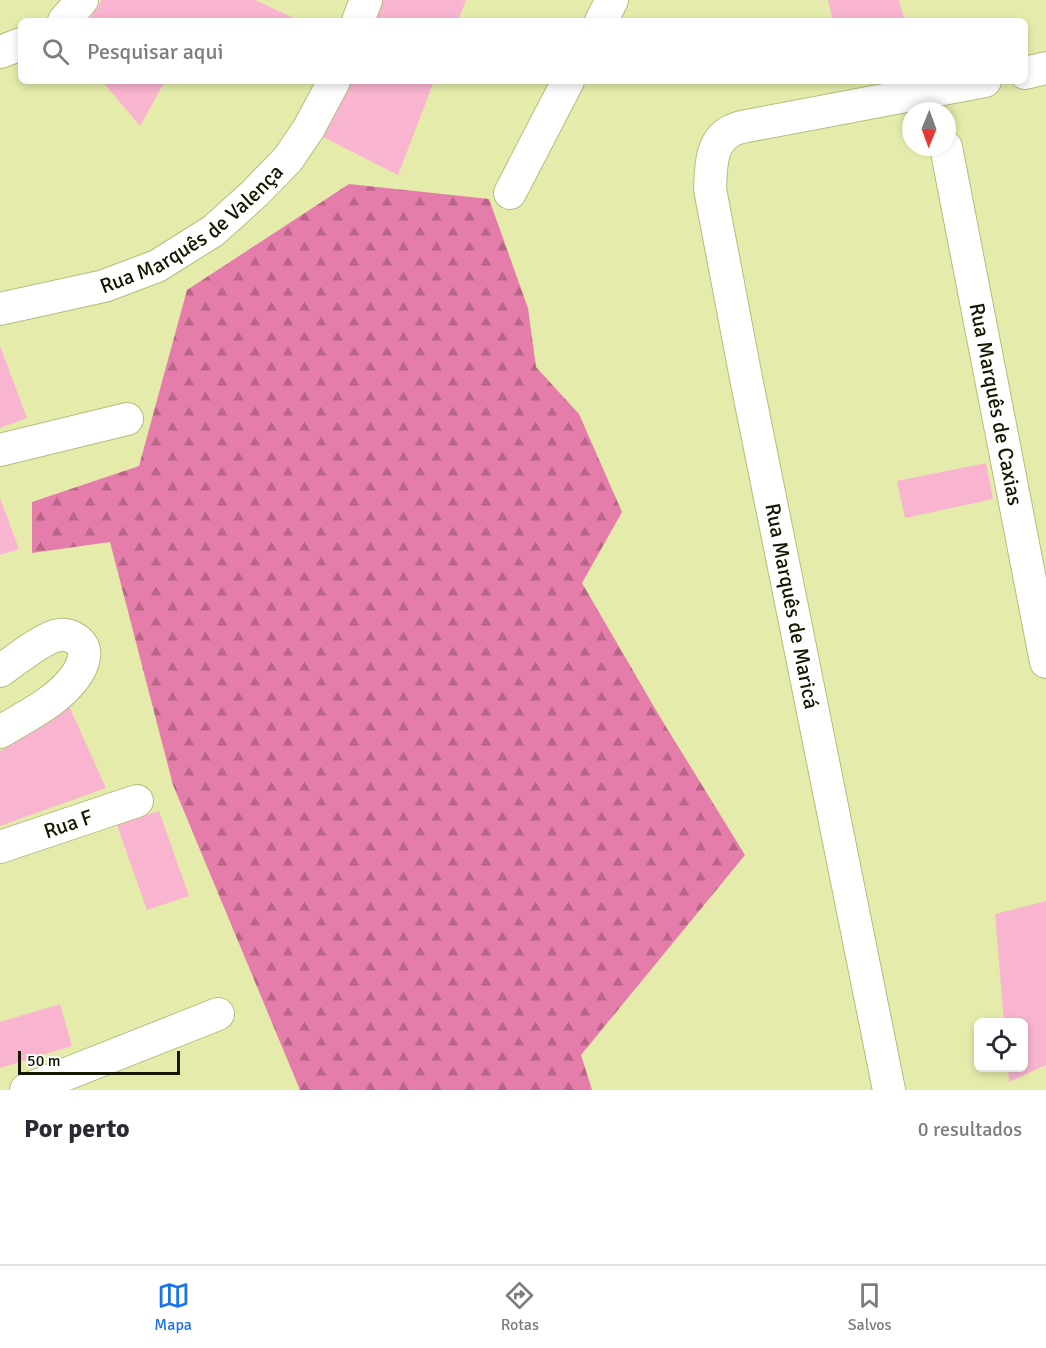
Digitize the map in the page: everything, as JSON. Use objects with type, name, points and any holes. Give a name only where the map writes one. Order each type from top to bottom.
[{"type":"street","points":[[66,18],[81,0]]},
{"type":"street","points":[[359,18],[366,0]]},
{"type":"street","points":[[603,18],[612,0]]},
{"type":"street","points":[[0,52],[18,45]]},
{"type":"street","points":[[1028,72],[1046,68]]},
{"type":"street","name":"Rua Marquês de Valença","points":[[0,309],[104,286],[157,266],[213,231],[288,159],[309,129],[332,84]]},
{"type":"street","points":[[510,193],[566,84]]},
{"type":"street","points":[[938,101],[978,84]]},
{"type":"street","name":"Rua Marquês de Maricá","points":[[889,1090],[710,189],[714,152],[720,139],[733,130],[752,125],[938,101]]},
{"type":"street","name":"Rua Marquês de Caxias","points":[[948,156],[1046,662]]},
{"type":"street","points":[[0,450],[127,419]]},
{"type":"street","points":[[0,672],[52,637],[70,636],[80,641],[85,650],[83,663],[76,676],[60,694],[0,732]]},
{"type":"street","name":"Rua F","points":[[0,847],[137,801]]},
{"type":"street","points":[[26,1090],[219,1014]]},
{"type":"shaded area","points":[[102,0],[255,0],[294,18],[90,18]]},
{"type":"shaded area","points":[[379,0],[466,0],[459,18],[371,18]]},
{"type":"shaded area","points":[[828,0],[899,0],[904,18],[832,18]]},
{"type":"shaded area","points":[[105,84],[163,84],[140,126]]},
{"type":"shaded area","points":[[341,84],[433,84],[398,175],[317,134]]},
{"type":"shaded area","points":[[0,346],[27,418],[0,428]]},
{"type":"shaded area","points":[[986,463],[993,499],[905,518],[897,481]]},
{"type":"shaded area","points":[[0,498],[19,549],[0,555]]},
{"type":"shaded area","points":[[69,706],[106,788],[0,826],[0,751]]},
{"type":"shaded area","points":[[159,811],[189,896],[147,910],[117,825]]},
{"type":"shaded area","points":[[1046,901],[1046,1065],[1009,1082],[1008,1072],[1028,1072],[1028,1018],[1004,1018],[995,914]]},
{"type":"shaded area","points":[[60,1004],[72,1046],[0,1068],[0,1022]]},
{"type":"green space","points":[[349,184],[489,199],[528,308],[536,367],[579,414],[622,512],[582,583],[660,717],[745,855],[581,1055],[592,1090],[300,1090],[173,785],[110,542],[32,553],[32,502],[139,466],[187,290]]}]
